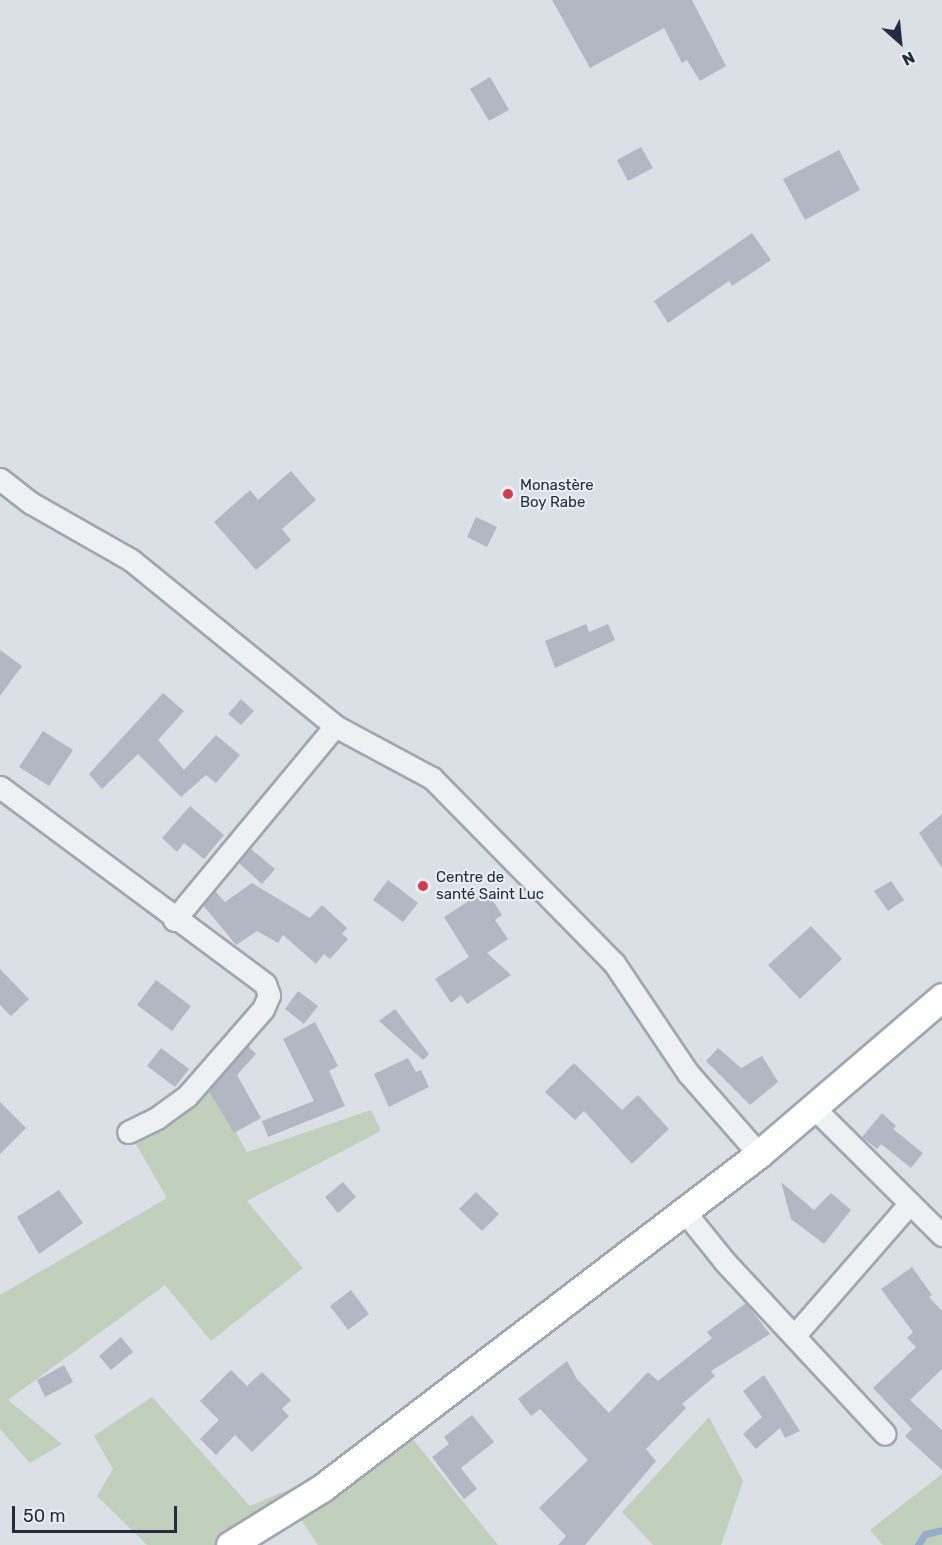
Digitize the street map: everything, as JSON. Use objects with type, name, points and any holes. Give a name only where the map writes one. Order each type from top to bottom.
[{"type":"main road","points":[[230,1545],[322,1488],[759,1154],[942,997]]},
{"type":"street","points":[[0,479],[30,503],[131,560],[335,726],[432,778],[614,963],[688,1073],[759,1154]]},
{"type":"street","points":[[174,920],[335,726]]},
{"type":"street","points":[[0,787],[174,920],[265,984],[269,995],[263,1009],[187,1096],[157,1118],[128,1132]]},
{"type":"street","points":[[813,1107],[942,1235]]},
{"type":"street","points":[[794,1336],[910,1203]]},
{"type":"street","points":[[684,1211],[794,1336],[885,1434]]},
{"type":"green space","points":[[207,1081],[247,1152],[371,1110],[381,1131],[247,1201],[303,1268],[211,1341],[165,1285],[8,1400],[62,1444],[30,1463],[0,1429],[0,1295],[167,1198],[133,1139]]},
{"type":"green space","points":[[152,1397],[250,1506],[412,1438],[498,1545],[318,1545],[300,1518],[256,1545],[147,1545],[97,1496],[113,1469],[94,1436]]},
{"type":"green space","points":[[709,1417],[743,1481],[721,1545],[653,1545],[622,1512]]},
{"type":"green space","points":[[942,1474],[942,1545],[883,1545],[870,1530]]},
{"type":"building","points":[[552,0],[692,0],[726,66],[700,81],[687,60],[682,63],[664,28],[590,68]]},
{"type":"building","points":[[490,77],[509,110],[489,121],[470,89]]},
{"type":"building","points":[[641,147],[653,168],[628,181],[617,160]]},
{"type":"building","points":[[839,150],[860,190],[805,220],[783,179]]},
{"type":"building","points":[[752,233],[771,260],[732,286],[729,281],[668,323],[654,301]]},
{"type":"building","points":[[291,471],[316,500],[282,529],[291,540],[256,570],[214,522],[250,490],[258,500]]},
{"type":"building","points":[[476,517],[497,527],[487,547],[467,537]]},
{"type":"building","points":[[586,624],[589,632],[608,624],[615,640],[555,668],[545,641]]},
{"type":"building","points":[[0,650],[22,666],[0,696]]},
{"type":"building","points":[[163,693],[184,711],[158,740],[184,770],[216,735],[240,755],[216,783],[206,775],[181,797],[138,754],[102,789],[89,774]]},
{"type":"building","points":[[241,699],[254,711],[241,725],[228,714]]},
{"type":"building","points":[[43,731],[73,750],[49,786],[19,767]]},
{"type":"building","points":[[190,806],[224,835],[204,859],[184,843],[177,852],[162,838]]},
{"type":"building","points":[[942,814],[942,868],[919,833]]},
{"type":"building","points":[[251,849],[275,869],[262,884],[239,863]]},
{"type":"building","points":[[388,880],[418,903],[403,922],[373,900]]},
{"type":"building","points":[[891,881],[904,900],[888,911],[874,891]]},
{"type":"building","points":[[252,883],[310,918],[322,905],[347,928],[342,934],[348,939],[330,959],[324,954],[316,964],[283,935],[278,943],[257,931],[236,945],[203,905],[215,891],[225,902]]},
{"type":"building","points":[[486,890],[502,915],[495,920],[508,939],[487,953],[511,975],[467,1004],[461,995],[451,1003],[435,979],[469,957],[444,917]]},
{"type":"building","points":[[811,926],[842,959],[800,999],[768,965]]},
{"type":"building","points":[[0,969],[29,999],[11,1016],[0,1005]]},
{"type":"building","points":[[156,980],[191,1006],[172,1031],[137,1005]]},
{"type":"building","points":[[298,991],[318,1006],[304,1024],[285,1009]]},
{"type":"building","points":[[395,1009],[429,1054],[423,1060],[379,1021]]},
{"type":"building","points":[[315,1022],[338,1066],[329,1071],[345,1106],[268,1137],[262,1121],[314,1101],[283,1039]]},
{"type":"building","points":[[248,1046],[256,1054],[237,1075],[261,1118],[234,1133],[209,1091]]},
{"type":"building","points":[[161,1048],[189,1069],[175,1087],[147,1066]]},
{"type":"building","points":[[718,1048],[741,1068],[762,1056],[778,1082],[750,1105],[706,1061]]},
{"type":"building","points":[[408,1058],[416,1072],[421,1070],[429,1087],[389,1107],[374,1074]]},
{"type":"building","points":[[574,1063],[622,1110],[638,1095],[669,1129],[632,1164],[584,1111],[575,1120],[545,1092]]},
{"type":"building","points":[[0,1102],[26,1128],[0,1154]]},
{"type":"building","points":[[882,1113],[896,1126],[893,1129],[923,1153],[911,1168],[881,1144],[877,1149],[862,1137]]},
{"type":"building","points":[[343,1182],[356,1197],[338,1213],[325,1197]]},
{"type":"building","points":[[781,1182],[814,1210],[831,1193],[851,1210],[824,1244],[791,1219]]},
{"type":"building","points":[[59,1190],[83,1223],[39,1254],[17,1217]]},
{"type":"building","points":[[476,1192],[499,1214],[482,1231],[459,1209]]},
{"type":"building","points":[[912,1267],[932,1295],[929,1297],[942,1311],[942,1369],[910,1400],[942,1430],[942,1470],[905,1436],[912,1429],[873,1388],[916,1347],[907,1338],[913,1332],[881,1289]]},
{"type":"building","points":[[351,1290],[369,1314],[348,1330],[330,1306]]},
{"type":"building","points":[[746,1303],[770,1334],[711,1371],[715,1376],[682,1404],[686,1408],[646,1449],[656,1461],[585,1545],[558,1545],[566,1536],[539,1508],[588,1460],[540,1409],[531,1416],[518,1399],[567,1361],[577,1379],[609,1413],[648,1372],[658,1381],[712,1338],[707,1332]]},
{"type":"building","points":[[121,1337],[133,1352],[111,1370],[99,1356]]},
{"type":"building","points":[[64,1365],[73,1382],[45,1397],[37,1380]]},
{"type":"building","points":[[231,1370],[247,1386],[262,1372],[291,1400],[282,1409],[289,1416],[252,1452],[235,1435],[216,1455],[200,1439],[219,1420],[200,1401]]},
{"type":"building","points":[[764,1375],[800,1431],[785,1438],[780,1428],[756,1449],[743,1434],[762,1417],[743,1391]]},
{"type":"building","points":[[472,1415],[494,1442],[461,1468],[477,1489],[464,1499],[432,1457],[449,1444],[444,1437]]},
{"type":"waterway","points":[[918,1545],[925,1534],[942,1530]]},
{"type":"place","name":"Monastère Boy Rabe","points":[[508,494]]},
{"type":"place","name":"Centre de santé Saint Luc","points":[[423,886]]}]
